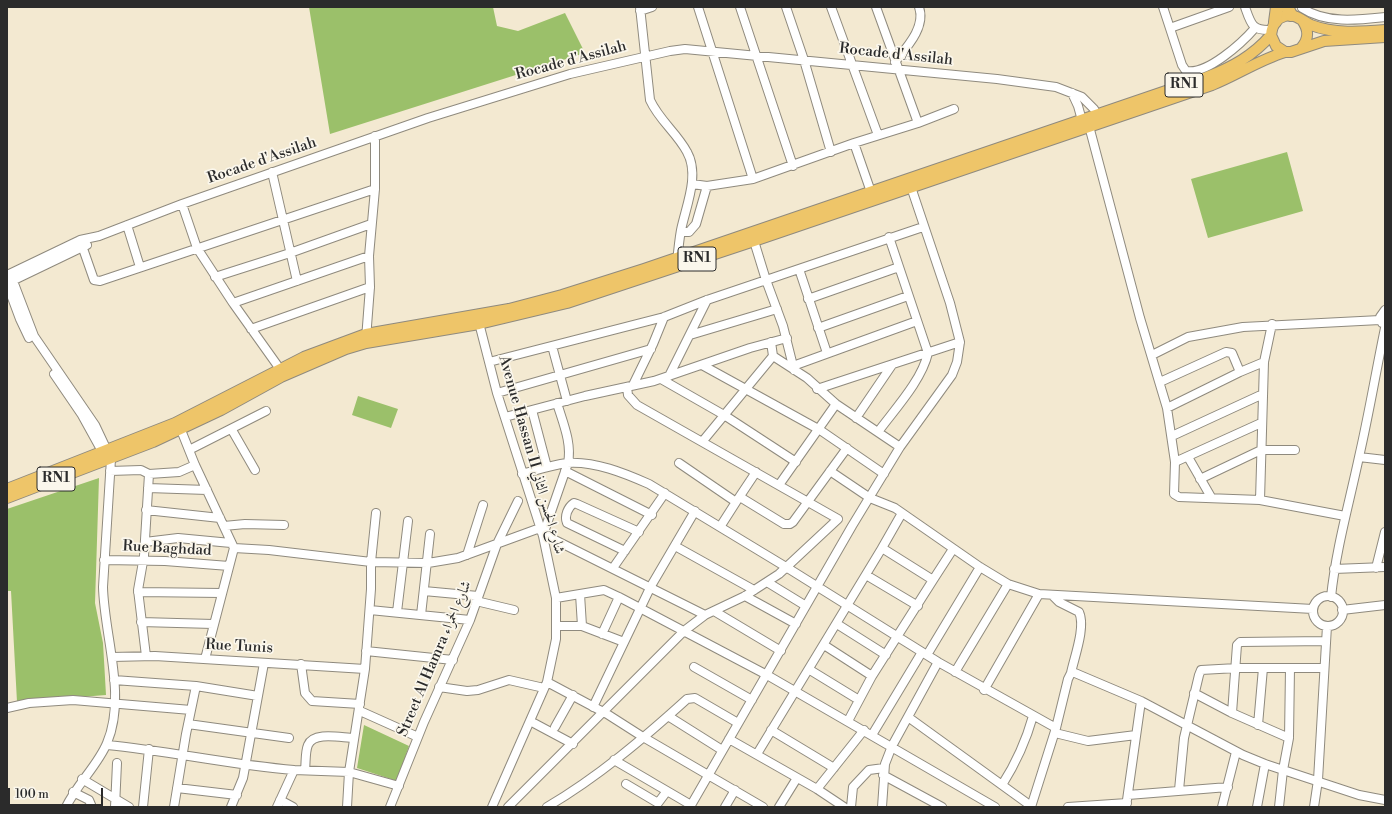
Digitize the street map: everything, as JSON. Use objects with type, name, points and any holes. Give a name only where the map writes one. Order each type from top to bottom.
[{"type":"highway","points":[[1273,29],[1277,7]]},
{"type":"main road","name":"RN1","points":[[7,489],[108,460],[175,423],[304,357],[366,338],[478,319],[754,241],[1085,125],[1099,118],[1230,68],[1260,48],[1280,18],[1297,13]]},
{"type":"main road","points":[[1297,13],[1323,28],[1342,31],[1385,30]]},
{"type":"main road","points":[[1297,13],[1306,25],[1308,37],[1302,47]]},
{"type":"main road","points":[[1273,29],[1276,46],[1285,52]]},
{"type":"main road","name":"RN1","points":[[1099,118],[1224,80],[1262,60],[1285,52],[1297,51],[1302,47],[1324,40],[1385,37]]},
{"type":"main road","name":"RN1","points":[[677,262],[871,192],[1085,125]]},
{"type":"main road","name":"RN1","points":[[7,498],[108,460],[181,430],[281,377],[366,338]]},
{"type":"street","points":[[652,7],[640,9],[650,100],[655,111],[681,142],[688,153],[691,163],[692,184],[681,232],[677,262]]},
{"type":"street","points":[[698,7],[753,179]]},
{"type":"street","points":[[740,7],[793,166]]},
{"type":"street","points":[[786,7],[804,60],[831,152]]},
{"type":"street","points":[[831,7],[851,65],[878,135]]},
{"type":"street","points":[[876,7],[896,66],[918,123]]},
{"type":"street","points":[[896,66],[911,42],[919,25],[921,18],[919,7]]},
{"type":"street","points":[[1163,7],[1184,70],[1190,72],[1206,66],[1232,52],[1255,28]]},
{"type":"street","points":[[1170,28],[1229,7]]},
{"type":"street","points":[[1245,7],[1255,28],[1259,30],[1273,29]]},
{"type":"street","points":[[1297,13],[1312,14],[1325,19],[1385,17]]},
{"type":"street","name":"Rocade d'Assilah","points":[[8,281],[99,236],[182,204],[375,136],[506,93],[644,56],[685,49],[851,65],[896,66],[1056,87],[1082,97],[1099,118]]},
{"type":"street","points":[[1072,93],[1085,125],[1167,408],[1175,462],[1173,489],[1176,496],[1260,500],[1345,516]]},
{"type":"street","points":[[692,184],[707,186],[753,179],[854,143],[918,123],[954,109]]},
{"type":"street","points":[[366,338],[370,287],[369,256],[375,189],[375,136]]},
{"type":"street","points":[[854,143],[871,192]]},
{"type":"street","points":[[272,172],[297,281]]},
{"type":"street","points":[[681,232],[689,232],[696,224],[707,186]]},
{"type":"street","points":[[614,760],[691,806],[852,526],[900,447],[952,375],[957,362],[960,342],[950,303],[923,227],[911,187]]},
{"type":"street","points":[[82,244],[94,280],[97,281],[375,189]]},
{"type":"street","points":[[182,204],[197,248],[215,277],[280,369]]},
{"type":"street","points":[[215,277],[290,253],[371,224]]},
{"type":"street","points":[[127,225],[140,267]]},
{"type":"street","points":[[489,362],[664,317],[708,300],[889,237],[923,227]]},
{"type":"street","points":[[878,432],[919,375],[926,363],[928,353],[889,237]]},
{"type":"street","points":[[754,241],[766,280],[787,338],[794,368]]},
{"type":"street","points":[[233,303],[369,256]]},
{"type":"street","points":[[808,299],[899,267]]},
{"type":"street","points":[[799,269],[827,353]]},
{"type":"street","points":[[8,281],[34,336],[93,422],[108,460],[103,600],[114,680],[112,726],[107,745],[73,792],[66,807]]},
{"type":"street","points":[[252,329],[370,287]]},
{"type":"street","points":[[818,328],[908,296]]},
{"type":"street","points":[[670,376],[708,300]]},
{"type":"street","points":[[690,335],[777,309]]},
{"type":"street","points":[[1331,597],[1334,569],[1359,457],[1383,324],[1381,314],[1385,310]]},
{"type":"street","points":[[508,807],[684,631],[706,615],[745,596],[767,582],[786,567],[838,518],[637,405],[628,395],[630,386],[651,349],[664,317]]},
{"type":"street","name":"Avenue Hassan II شارع الحسن الثاني","points":[[478,319],[497,393],[542,532],[556,598],[556,626],[553,658],[546,685],[492,807]]},
{"type":"street","points":[[794,368],[827,353],[917,321]]},
{"type":"street","points":[[1152,355],[1178,341],[1208,332],[1272,324],[1383,324]]},
{"type":"street","points":[[1260,500],[1264,362],[1272,324]]},
{"type":"street","points":[[505,417],[557,403],[661,379],[787,338]]},
{"type":"street","points":[[702,442],[773,356],[771,342]]},
{"type":"street","points":[[817,389],[960,342]]},
{"type":"street","points":[[552,346],[567,401]]},
{"type":"street","points":[[497,393],[651,349]]},
{"type":"street","points":[[1160,382],[1226,352],[1232,354],[1240,372]]},
{"type":"street","points":[[773,356],[794,368],[836,404],[900,447]]},
{"type":"street","points":[[1167,408],[1240,372],[1264,362]]},
{"type":"street","points":[[702,365],[820,430],[884,474]]},
{"type":"street","points":[[856,418],[892,365]]},
{"type":"street","points":[[661,379],[724,415],[796,462]]},
{"type":"street","points":[[1172,436],[1263,394]]},
{"type":"street","points":[[542,532],[567,467],[569,446],[557,403]]},
{"type":"street","points":[[779,485],[820,430],[836,404]]},
{"type":"street","points":[[532,410],[547,467]]},
{"type":"street","points":[[189,450],[232,430],[266,411]]},
{"type":"street","points":[[1175,462],[1262,423]]},
{"type":"street","points":[[181,430],[195,465],[232,546],[229,566],[205,659]]},
{"type":"street","points":[[232,430],[255,470]]},
{"type":"street","points":[[679,463],[738,500],[784,524],[790,524],[794,522],[809,503],[846,448]]},
{"type":"street","points":[[1200,479],[1261,450],[1295,450]]},
{"type":"street","points":[[1188,457],[1210,497]]},
{"type":"street","points":[[1359,457],[1385,460]]},
{"type":"street","points":[[108,460],[141,470],[149,474],[179,472],[195,465]]},
{"type":"street","points":[[522,474],[547,467],[596,466],[628,474],[665,493],[898,636],[924,654],[984,690],[1033,716],[1056,731],[1088,741],[1136,735]]},
{"type":"street","points":[[567,467],[652,515]]},
{"type":"street","points":[[830,471],[870,498],[887,504],[902,513],[953,549],[1008,584],[1039,594],[1313,609]]},
{"type":"street","points":[[720,527],[756,472]]},
{"type":"street","points":[[146,656],[138,592],[145,542],[149,474]]},
{"type":"street","points":[[148,488],[207,490]]},
{"type":"street","points":[[613,568],[652,515],[665,493]]},
{"type":"street","name":"Street Al Hamra شارع الحمراء","points":[[394,805],[399,786],[418,737],[470,620],[497,544],[518,501]]},
{"type":"street","points":[[625,551],[567,523],[566,515],[570,506],[574,503],[639,532]]},
{"type":"street","points":[[467,555],[483,505]]},
{"type":"street","points":[[146,510],[220,518]]},
{"type":"street","points":[[593,706],[651,586],[695,512]]},
{"type":"street","points":[[347,807],[349,772],[365,669],[370,610],[371,562],[376,513]]},
{"type":"street","points":[[757,754],[810,670],[902,513]]},
{"type":"street","points":[[397,612],[408,521]]},
{"type":"street","points":[[224,526],[284,526]]},
{"type":"street","points":[[145,542],[178,538],[232,546],[371,562],[428,563],[467,555],[497,544],[542,532],[706,615]]},
{"type":"street","points":[[1376,568],[1385,533]]},
{"type":"street","points":[[422,615],[430,534]]},
{"type":"street","points":[[675,546],[754,590]]},
{"type":"street","points":[[882,548],[933,580]]},
{"type":"street","points":[[848,721],[872,676],[953,549]]},
{"type":"street","name":"Rue Baghdad","points":[[104,560],[165,561],[229,566]]},
{"type":"street","points":[[872,735],[980,567]]},
{"type":"street","points":[[1334,569],[1385,567]]},
{"type":"street","points":[[866,575],[918,606]]},
{"type":"street","points":[[767,582],[806,606]]},
{"type":"street","points":[[955,672],[1008,584]]},
{"type":"street","points":[[556,598],[604,590],[620,597],[767,675],[995,807]]},
{"type":"street","points":[[424,591],[477,598],[514,610]]},
{"type":"street","points":[[138,592],[222,593]]},
{"type":"street","points":[[580,594],[582,626]]},
{"type":"street","points":[[984,690],[1039,594]]},
{"type":"street","points":[[908,717],[1031,806],[1056,731],[1081,631],[1079,612],[1059,602],[1052,595]]},
{"type":"street","points":[[745,596],[796,624]]},
{"type":"street","points":[[1326,596],[1331,597],[1339,601],[1342,610],[1338,622],[1326,626],[1315,619],[1313,609],[1317,601],[1326,596]]},
{"type":"street","points":[[602,634],[620,597]]},
{"type":"street","points":[[1342,610],[1385,605]]},
{"type":"street","points":[[370,610],[470,620]]},
{"type":"street","points":[[714,611],[781,651]]},
{"type":"street","points":[[141,622],[213,624]]},
{"type":"street","points":[[837,624],[886,655]]},
{"type":"street","points":[[556,626],[582,626],[624,642]]},
{"type":"street","points":[[1314,807],[1318,780],[1326,626]]},
{"type":"street","points":[[1232,713],[1237,668],[1237,645],[1243,640],[1326,641]]},
{"type":"street","points":[[824,645],[872,676]]},
{"type":"street","points":[[366,650],[453,660]]},
{"type":"street","name":"Rue Tunis","points":[[112,657],[146,656],[365,669]]},
{"type":"street","points":[[882,807],[884,771],[892,746],[938,662]]},
{"type":"street","points":[[231,807],[237,795],[244,765],[264,663]]},
{"type":"street","points":[[301,664],[305,694],[312,700],[360,708],[418,737]]},
{"type":"street","points":[[694,667],[752,700]]},
{"type":"street","points":[[1179,790],[1187,725],[1201,670],[1237,668],[1324,668]]},
{"type":"street","points":[[1258,725],[1263,668]]},
{"type":"street","points":[[1279,807],[1283,770],[1289,738],[1290,668]]},
{"type":"street","points":[[810,670],[859,700]]},
{"type":"street","points":[[1071,673],[1079,673],[1141,701],[1236,752],[1265,764],[1318,780],[1359,795],[1385,800]]},
{"type":"street","points":[[114,680],[196,686],[258,696]]},
{"type":"street","points":[[439,688],[467,691],[478,690],[509,680],[546,685],[573,695],[604,712],[643,737],[735,790],[758,806]]},
{"type":"street","points":[[174,807],[182,755],[196,686]]},
{"type":"street","points":[[1194,693],[1232,713],[1289,738]]},
{"type":"street","points":[[555,727],[573,695]]},
{"type":"street","points":[[547,807],[573,792],[691,697],[738,723]]},
{"type":"street","points":[[7,708],[29,703],[73,700],[191,710]]},
{"type":"street","points":[[1127,801],[1141,701]]},
{"type":"street","points":[[668,716],[722,750]]},
{"type":"street","points":[[1002,785],[1015,764],[1027,736],[1033,716]]},
{"type":"street","points":[[530,721],[572,744]]},
{"type":"street","points":[[188,724],[289,738]]},
{"type":"street","points":[[771,730],[834,768]]},
{"type":"street","points":[[817,789],[864,730]]},
{"type":"street","points":[[304,770],[308,746],[313,738],[354,738]]},
{"type":"street","points":[[729,739],[817,789],[844,807]]},
{"type":"street","points":[[107,745],[150,749],[244,765],[294,770],[349,772],[399,786]]},
{"type":"street","points":[[143,807],[150,749]]},
{"type":"street","points":[[1222,807],[1236,752]]},
{"type":"street","points":[[115,803],[117,763]]},
{"type":"street","points":[[1257,807],[1265,764]]},
{"type":"street","points":[[293,807],[279,804],[294,770]]},
{"type":"street","points":[[851,807],[853,787],[869,770],[884,771],[942,807]]},
{"type":"street","points":[[633,771],[624,787],[658,803],[667,791]]},
{"type":"street","points":[[778,807],[797,778]]},
{"type":"street","points":[[82,779],[115,803],[129,807]]},
{"type":"street","points":[[1068,807],[1127,801],[1179,790],[1228,787]]},
{"type":"street","points":[[177,788],[237,795]]},
{"type":"street","points":[[725,807],[735,790]]},
{"type":"street","points":[[73,792],[89,800],[92,807]]},
{"type":"green space","points":[[309,7],[493,7],[497,26],[518,31],[565,13],[585,53],[330,134]]},
{"type":"green space","points":[[1287,152],[1303,211],[1208,238],[1191,179]]},
{"type":"green space","points":[[358,396],[398,409],[391,428],[352,415]]},
{"type":"green space","points":[[99,478],[95,603],[103,643],[106,695],[17,702],[11,591],[7,591],[7,509]]},
{"type":"green space","points":[[364,725],[409,746],[397,781],[357,768]]}]
